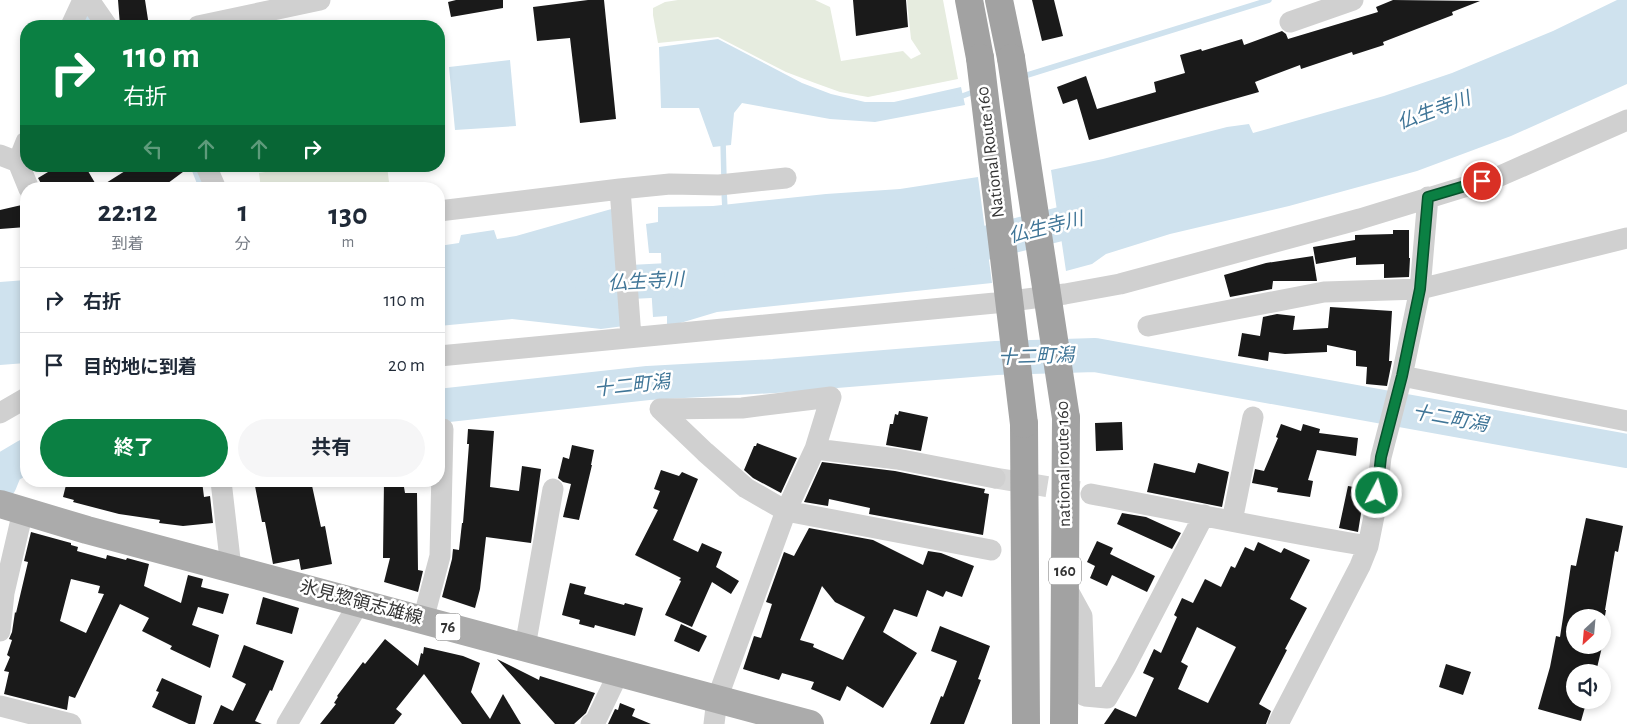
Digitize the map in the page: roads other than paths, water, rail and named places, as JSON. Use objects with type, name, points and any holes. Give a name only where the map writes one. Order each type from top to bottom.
[{"type":"highway","name":"National Route 160","points":[[969,0],[980,58],[1024,424],[1026,724]]},
{"type":"highway","name":"national route 160","points":[[999,0],[1011,58],[1066,418],[1064,724]]},
{"type":"main road","name":"氷見惣領志雄線","points":[[13,508],[619,672],[715,711],[810,724]]},
{"type":"street","points":[[74,20],[83,0]]},
{"type":"street","points":[[89,0],[103,20]]},
{"type":"street","points":[[226,20],[320,0]]},
{"type":"street","points":[[1290,22],[1353,0]]},
{"type":"street","points":[[445,356],[995,303],[1065,294],[1120,284],[1360,219],[1500,176],[1627,120]]},
{"type":"street","points":[[20,148],[9,159],[24,182]]},
{"type":"street","points":[[445,210],[670,184],[718,185],[786,178]]},
{"type":"street","points":[[620,189],[631,337]]},
{"type":"street","points":[[1278,724],[1360,566],[1368,546],[1375,510],[1381,457],[1402,376],[1420,289],[1428,197]]},
{"type":"street","points":[[1148,326],[1324,292],[1420,289],[1627,238]]},
{"type":"street","points":[[1402,376],[1627,421]]},
{"type":"street","points":[[0,397],[20,397]]},
{"type":"street","points":[[715,711],[786,511],[815,449],[831,397],[742,408],[660,409],[746,488],[786,511],[991,550]]},
{"type":"street","points":[[0,413],[20,401]]},
{"type":"street","points":[[1232,521],[1253,417]]},
{"type":"street","points":[[815,449],[897,459],[995,478]]},
{"type":"street","points":[[222,487],[231,568]]},
{"type":"street","points":[[423,620],[440,556],[442,487]]},
{"type":"street","points":[[525,647],[553,488]]},
{"type":"street","points":[[1091,494],[1285,532],[1368,546]]},
{"type":"street","points":[[0,631],[13,508]]},
{"type":"street","points":[[1065,585],[1082,616],[1085,696],[1107,698],[1204,515]]},
{"type":"street","points":[[287,724],[359,602]]},
{"type":"street","points":[[592,724],[595,722],[619,672]]},
{"type":"street","points":[[0,706],[71,724]]},
{"type":"water","points":[[1617,0],[1627,0],[1627,84],[1511,136],[1417,171],[1289,206],[1170,234],[1106,254],[1092,264],[1066,271],[1051,170],[1103,159],[1227,127],[1249,124],[1253,133],[1384,96],[1452,73],[1553,31]]},
{"type":"water","points":[[718,39],[802,83],[831,94],[865,102],[894,102],[961,87],[965,105],[875,122],[830,119],[742,103],[734,113],[731,145],[713,147],[699,108],[661,108],[659,47]]},
{"type":"water","points":[[510,60],[516,126],[455,130],[449,67]]},
{"type":"water","points":[[978,177],[992,283],[717,312],[677,324],[667,324],[667,316],[653,317],[651,286],[662,284],[661,253],[649,253],[646,224],[658,222],[658,207],[713,206],[826,194],[900,189]]},
{"type":"water","points":[[615,208],[624,326],[601,329],[512,319],[445,325],[445,245],[459,243],[461,235],[494,230],[497,239],[516,236]]},
{"type":"water","points":[[20,280],[20,363],[0,365],[0,282]]},
{"type":"waterway","points":[[1021,77],[1269,0]]},
{"type":"waterway","points":[[83,14],[88,20]]},
{"type":"waterway","points":[[957,98],[976,91]]},
{"type":"waterway","points":[[723,140],[724,180]]},
{"type":"waterway","points":[[195,172],[199,182]]},
{"type":"waterway","points":[[724,190],[725,210]]},
{"type":"waterway","name":"仏生寺川","points":[[942,254],[1104,213]]},
{"type":"waterway","name":"仏生寺川","points":[[592,284],[708,278]]},
{"type":"waterway","name":"十二町潟","points":[[445,405],[648,383],[774,376],[996,358],[1095,355],[1627,451]]},
{"type":"waterway","name":"十二町潟","points":[[0,483],[6,468],[20,460]]},
{"type":"tunnel","points":[[995,478],[1081,492]]}]
